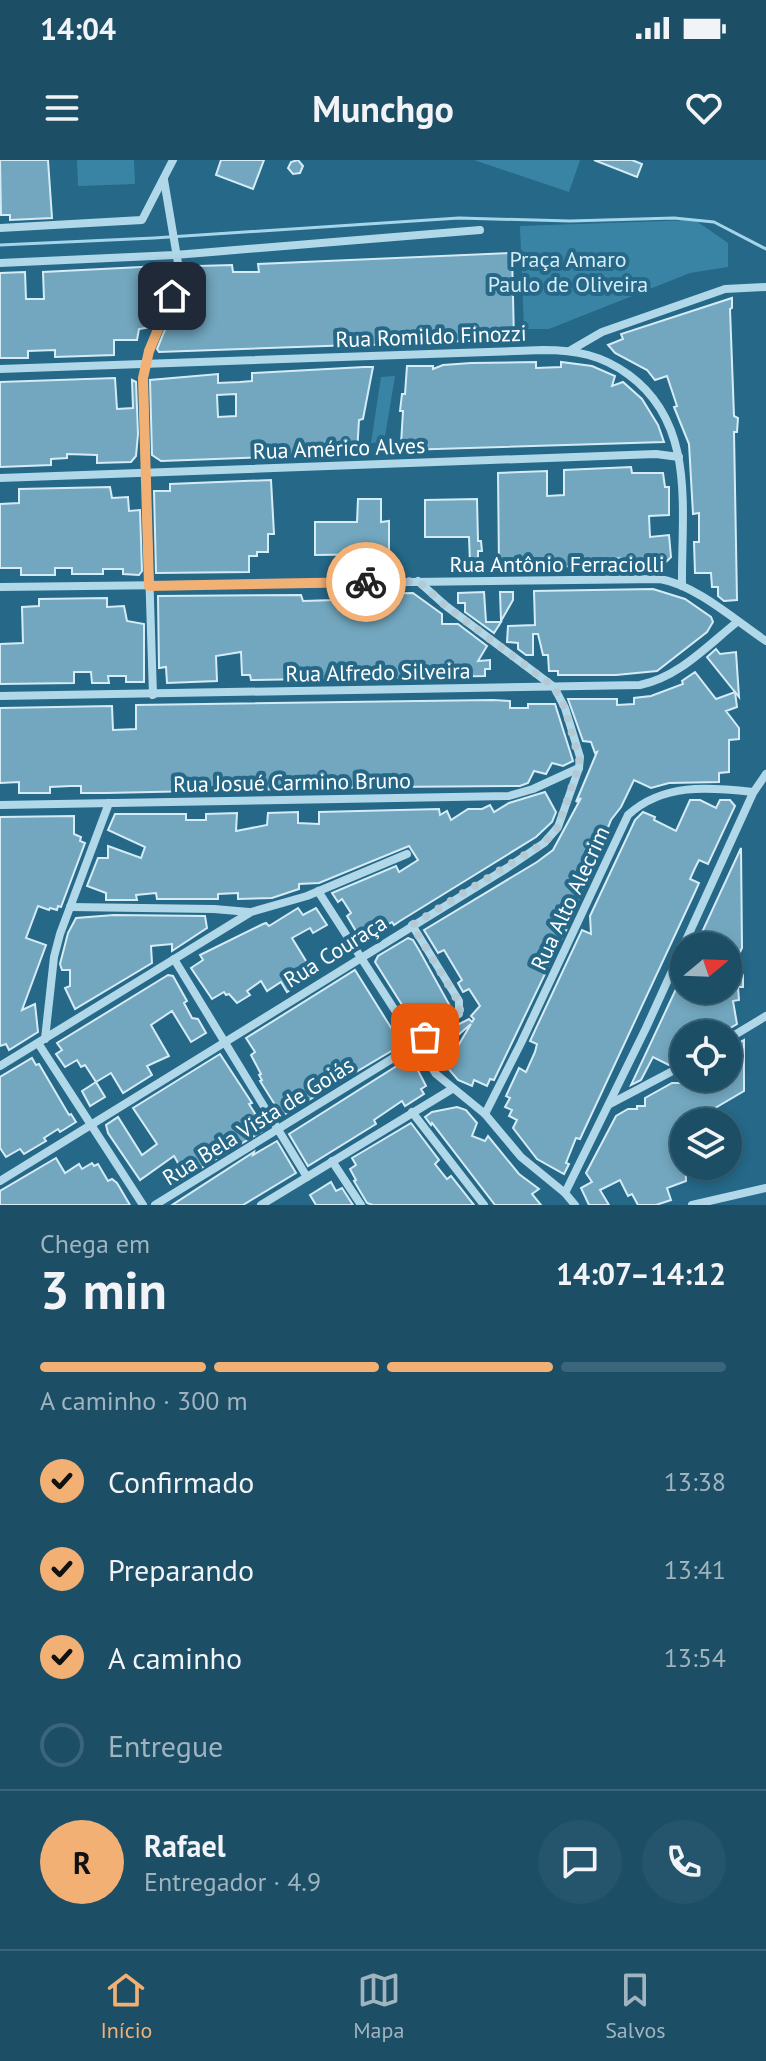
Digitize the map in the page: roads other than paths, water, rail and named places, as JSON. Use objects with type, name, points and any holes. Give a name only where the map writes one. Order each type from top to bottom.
[{"type":"street","points":[[0,228],[142,220],[173,160]]},
{"type":"street","points":[[153,695],[143,378],[145,364],[180,275],[164,180]]},
{"type":"street","points":[[0,263],[175,255],[480,230]]},
{"type":"street","points":[[570,350],[602,332],[725,289],[766,287]]},
{"type":"street","name":"Rua Romildo Finozzi","points":[[0,369],[570,350],[596,355],[648,388],[665,411],[676,436],[682,586]]},
{"type":"street","name":"Rua Américo Alves","points":[[0,478],[656,454],[679,457]]},
{"type":"street","name":"Rua Antônio Ferraciolli","points":[[0,587],[622,578],[660,579],[682,586]]},
{"type":"street","points":[[418,581],[446,606],[554,687],[565,708],[580,757],[579,768]]},
{"type":"street","points":[[682,586],[766,641]]},
{"type":"street","name":"Rua Alfredo Silveira","points":[[0,696],[640,685],[658,681],[675,672],[737,622]]},
{"type":"street","name":"Rua Josué Carmino Bruno","points":[[0,805],[509,796],[533,789],[579,768]]},
{"type":"street","name":"Rua Couraça","points":[[0,1181],[544,843],[558,827],[579,768]]},
{"type":"street","points":[[565,1193],[609,1105],[753,792],[766,774]]},
{"type":"street","name":"Rua Alto Alecrim","points":[[485,1114],[628,815],[642,802],[672,791],[753,792]]},
{"type":"street","points":[[109,803],[54,957],[41,1041],[89,1124],[143,1205]]},
{"type":"street","points":[[70,907],[251,912],[318,891],[407,854]]},
{"type":"street","points":[[318,891],[436,1074],[485,1114],[521,1157],[575,1205]]},
{"type":"street","points":[[0,1066],[251,912]]},
{"type":"street","name":"Rua Bela Vista de Goiás","points":[[155,1205],[459,1014],[459,1001],[412,925]]},
{"type":"street","points":[[174,959],[307,1177]]},
{"type":"street","points":[[742,1031],[766,1016]]},
{"type":"street","points":[[609,1105],[670,1072]]},
{"type":"street","points":[[265,1204],[452,1089]]},
{"type":"street","points":[[412,1112],[484,1205]]},
{"type":"street","points":[[332,1161],[361,1205]]},
{"type":"street","points":[[692,1205],[766,1188]]},
{"type":"waterway","points":[[0,245],[459,218],[570,221],[674,218],[714,222],[766,249]]},
{"type":"park label","name":"Praça Amaro Paulo de Oliveira","points":[[568,272]]}]
